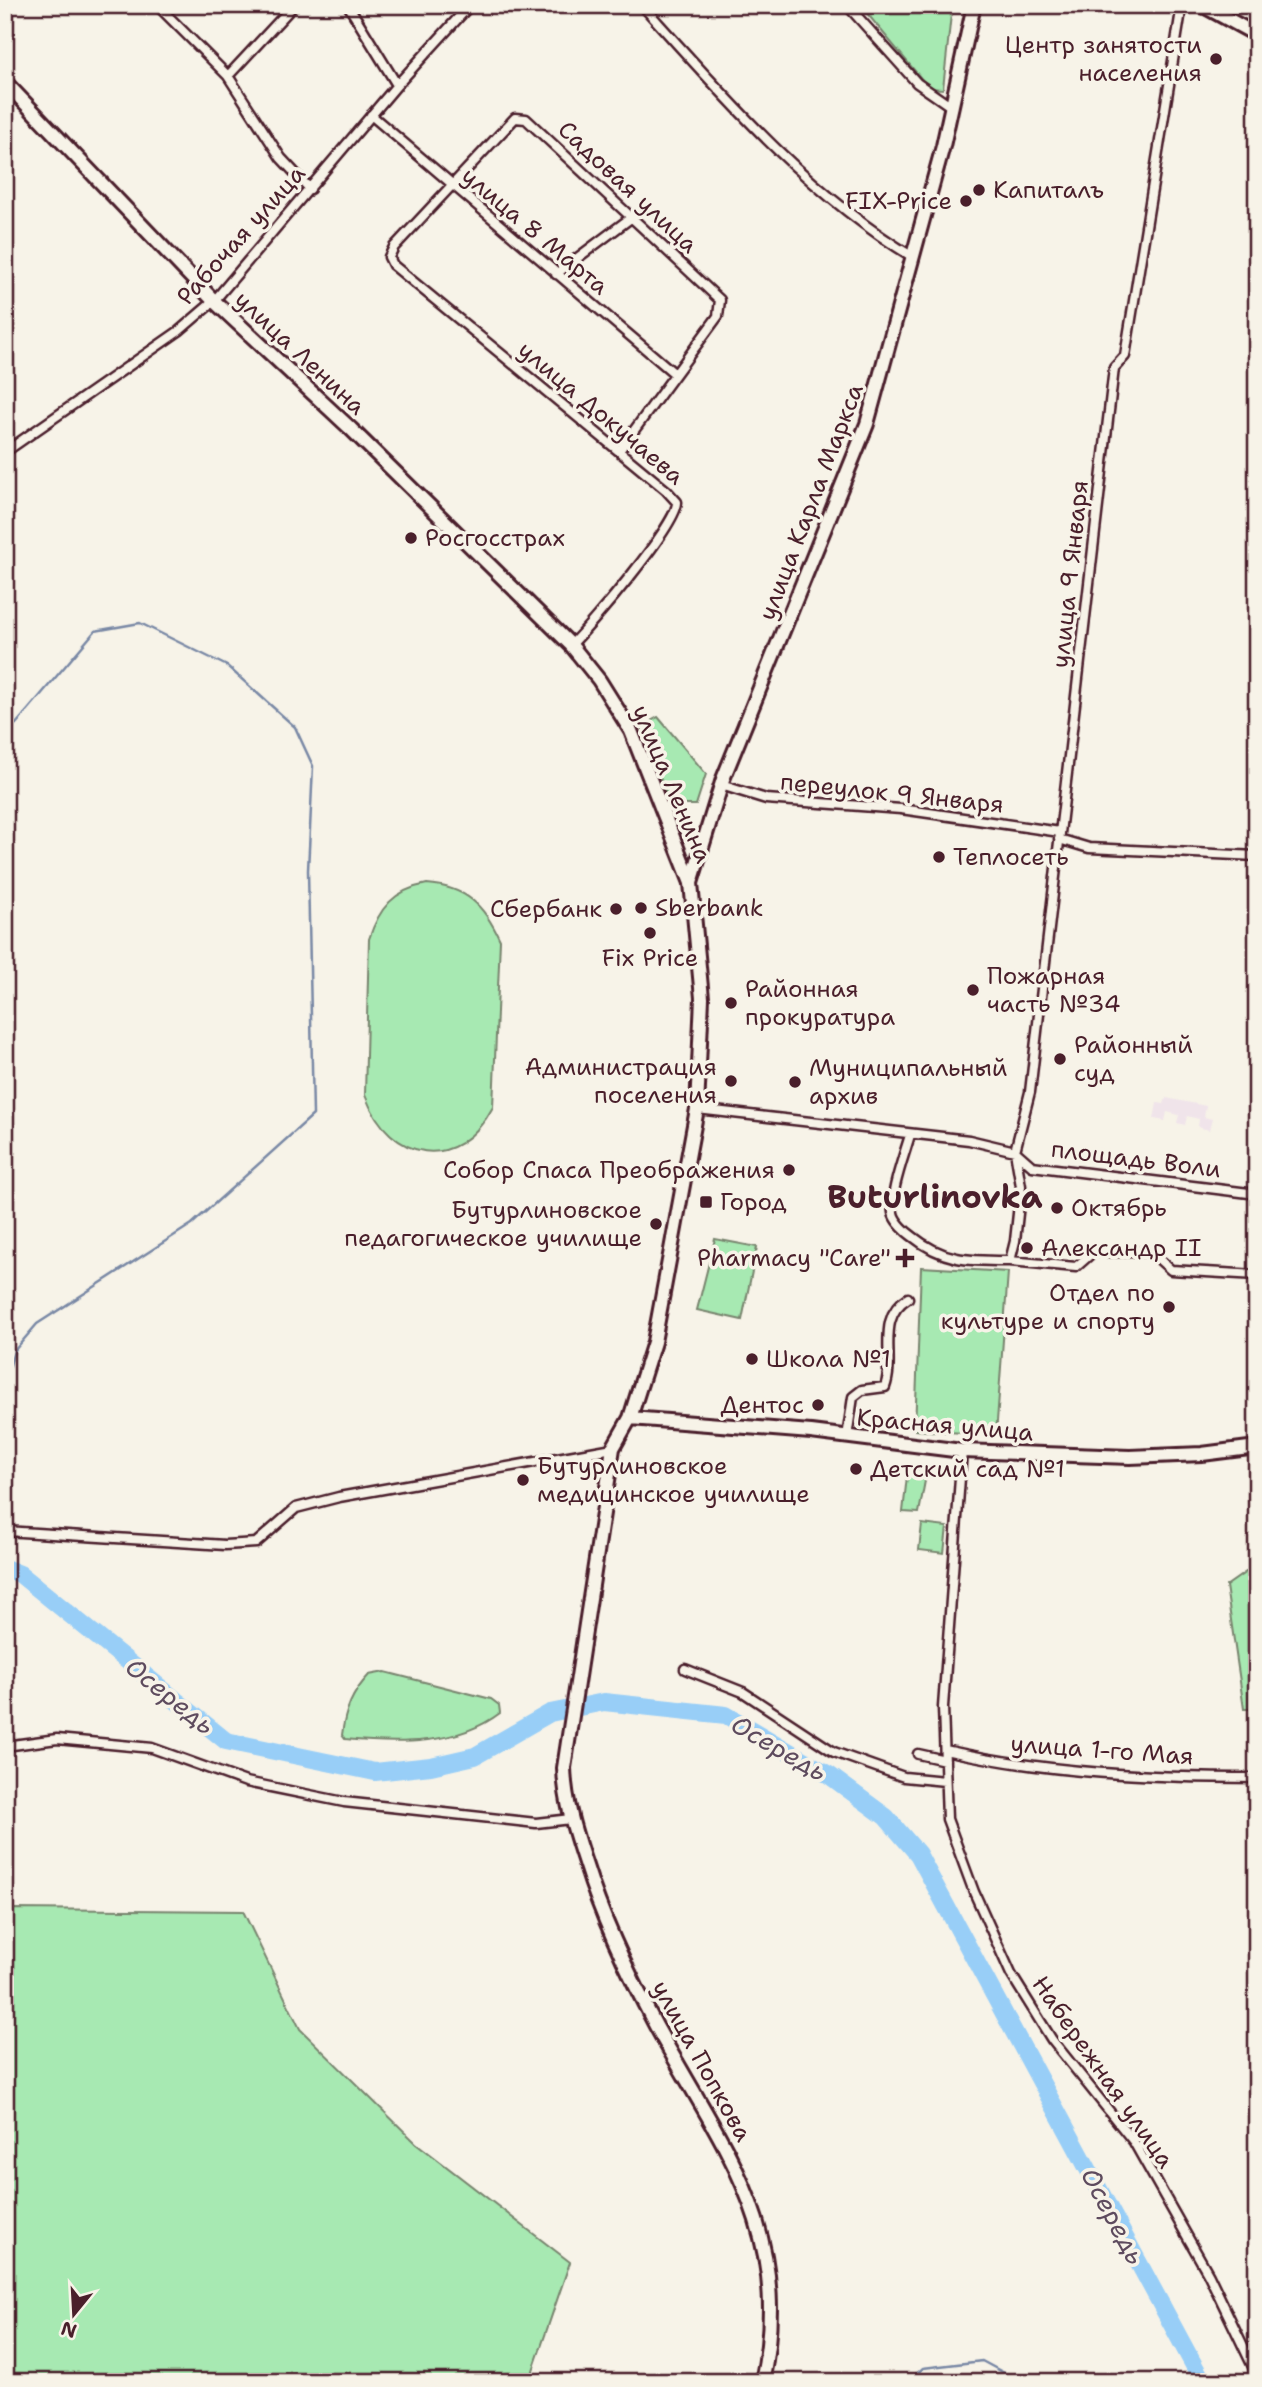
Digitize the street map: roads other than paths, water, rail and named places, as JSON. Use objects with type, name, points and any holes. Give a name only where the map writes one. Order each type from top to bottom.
[{"type":"main road","name":"улица Карла Маркса","points":[[691,883],[721,785],[860,443],[953,108],[974,5]]},
{"type":"main road","points":[[1202,5],[1257,35]]},
{"type":"main road","name":"улица Ленина","points":[[5,82],[214,301],[370,447],[571,645],[598,680],[631,732],[691,883],[702,998],[697,1109],[654,1342],[630,1418],[613,1448],[584,1653],[564,1768]]},
{"type":"main road","name":"Красная улица","points":[[630,1418],[847,1437],[962,1451],[1130,1458],[1202,1454],[1257,1447]]},
{"type":"main road","name":"улица Попкова","points":[[564,1768],[565,1795],[595,1895],[628,1971],[656,2026],[718,2129],[738,2169],[756,2218],[772,2305],[769,2352],[762,2382]]},
{"type":"street","points":[[157,5],[228,76],[281,158],[310,189]]},
{"type":"street","points":[[228,76],[293,5]]},
{"type":"street","points":[[348,5],[397,85]]},
{"type":"street","name":"Рабочая улица","points":[[5,452],[179,331],[214,301],[371,115],[470,5]]},
{"type":"street","points":[[642,5],[751,122],[817,185],[869,228],[913,257]]},
{"type":"street","points":[[847,5],[917,82],[953,108]]},
{"type":"street","name":"улица 9 Января","points":[[1015,1152],[1030,1092],[1114,368],[1125,356],[1182,5]]},
{"type":"street","name":"улица 8 Марта","points":[[371,115],[674,374]]},
{"type":"street","name":"Садовая улица","points":[[394,265],[388,257],[391,250],[509,123],[520,117],[530,123],[720,300],[718,316],[619,451]]},
{"type":"street","points":[[556,274],[632,217]]},
{"type":"street","name":"улица Докучаева","points":[[394,265],[673,495],[677,507],[670,522],[595,620],[571,645]]},
{"type":"street","name":"переулок 9 Января","points":[[721,785],[766,799],[901,809],[1060,836],[1089,848],[1257,856]]},
{"type":"street","name":"площадь Воли","points":[[697,1109],[969,1140],[1015,1152],[1032,1166],[1257,1194]]},
{"type":"street","points":[[910,1135],[893,1199],[893,1215],[906,1231],[931,1252],[946,1257],[1076,1267],[1093,1252],[1151,1252],[1171,1270],[1257,1275]]},
{"type":"street","name":"площадь Воли","points":[[1010,1261],[1021,1186],[1015,1152]]},
{"type":"street","points":[[847,1437],[853,1397],[862,1390],[885,1388],[889,1321],[893,1310],[908,1298]]},
{"type":"street","points":[[5,1531],[225,1545],[256,1543],[296,1508],[339,1497],[613,1448]]},
{"type":"street","name":"Набережная улица","points":[[962,1451],[943,1707],[947,1819],[974,1892],[1011,1974],[1052,2040],[1134,2142],[1209,2275],[1257,2375]]},
{"type":"street","points":[[685,1669],[743,1692],[834,1752],[904,1777],[945,1781]]},
{"type":"street","points":[[5,1746],[57,1739],[152,1748],[246,1782],[344,1802],[536,1823],[571,1819]]},
{"type":"street","name":"улица 1-го Мая","points":[[945,1750],[1012,1765],[1142,1775],[1257,1778]]},
{"type":"street","points":[[918,1754],[945,1760]]},
{"type":"waterway","points":[[5,729],[16,724],[95,631],[140,623],[227,666],[295,727],[313,766],[308,870],[313,1115],[192,1224],[37,1324],[14,1351],[5,1383]]},
{"type":"waterway","name":"Осередь","points":[[5,1568],[20,1574],[226,1741],[375,1772],[431,1766],[475,1756],[550,1713],[604,1702],[726,1715],[829,1775],[886,1817],[918,1854],[1203,2382]]},
{"type":"waterway","points":[[908,2382],[923,2368],[982,2361],[1021,2382]]},
{"type":"place","name":"Центр занятости населения","points":[[1216,59]]},
{"type":"place","name":"Капиталъ","points":[[979,190]]},
{"type":"place","name":"FIX-Price","points":[[966,201]]},
{"type":"place","name":"Росгосстрах","points":[[411,538]]},
{"type":"place","name":"Теплосеть","points":[[939,857]]},
{"type":"place","name":"Sberbank","points":[[641,908]]},
{"type":"place","name":"Сбербанк","points":[[616,909]]},
{"type":"place","name":"Fix Price","points":[[650,933]]},
{"type":"place","name":"Пожарная часть №34","points":[[973,990]]},
{"type":"place","name":"Районная прокуратура","points":[[731,1003]]},
{"type":"place","name":"Районный суд","points":[[1060,1059]]},
{"type":"place","name":"Администрация поселения","points":[[731,1081]]},
{"type":"place","name":"Муниципальный архив","points":[[795,1082]]},
{"type":"place","name":"Собор Спаса Преображения","points":[[789,1170]]},
{"type":"place","name":"Город","points":[[706,1202]]},
{"type":"place","name":"Октябрь","points":[[1057,1208]]},
{"type":"place","name":"Бутурлиновское педагогическое училище","points":[[656,1224]]},
{"type":"place","name":"Александр II","points":[[1027,1248]]},
{"type":"place","name":"Pharmacy \"Care\"","points":[[905,1258]]},
{"type":"place","name":"Отдел по культуре и спорту","points":[[1169,1307]]},
{"type":"place","name":"Школа №1","points":[[752,1359]]},
{"type":"place","name":"Дентос","points":[[818,1405]]},
{"type":"place","name":"Детский сад №1","points":[[856,1469]]},
{"type":"place","name":"Бутурлиновское медицинское училище","points":[[523,1480]]},
{"type":"district","name":"Buturlinovka","points":[[935,1197]]}]
